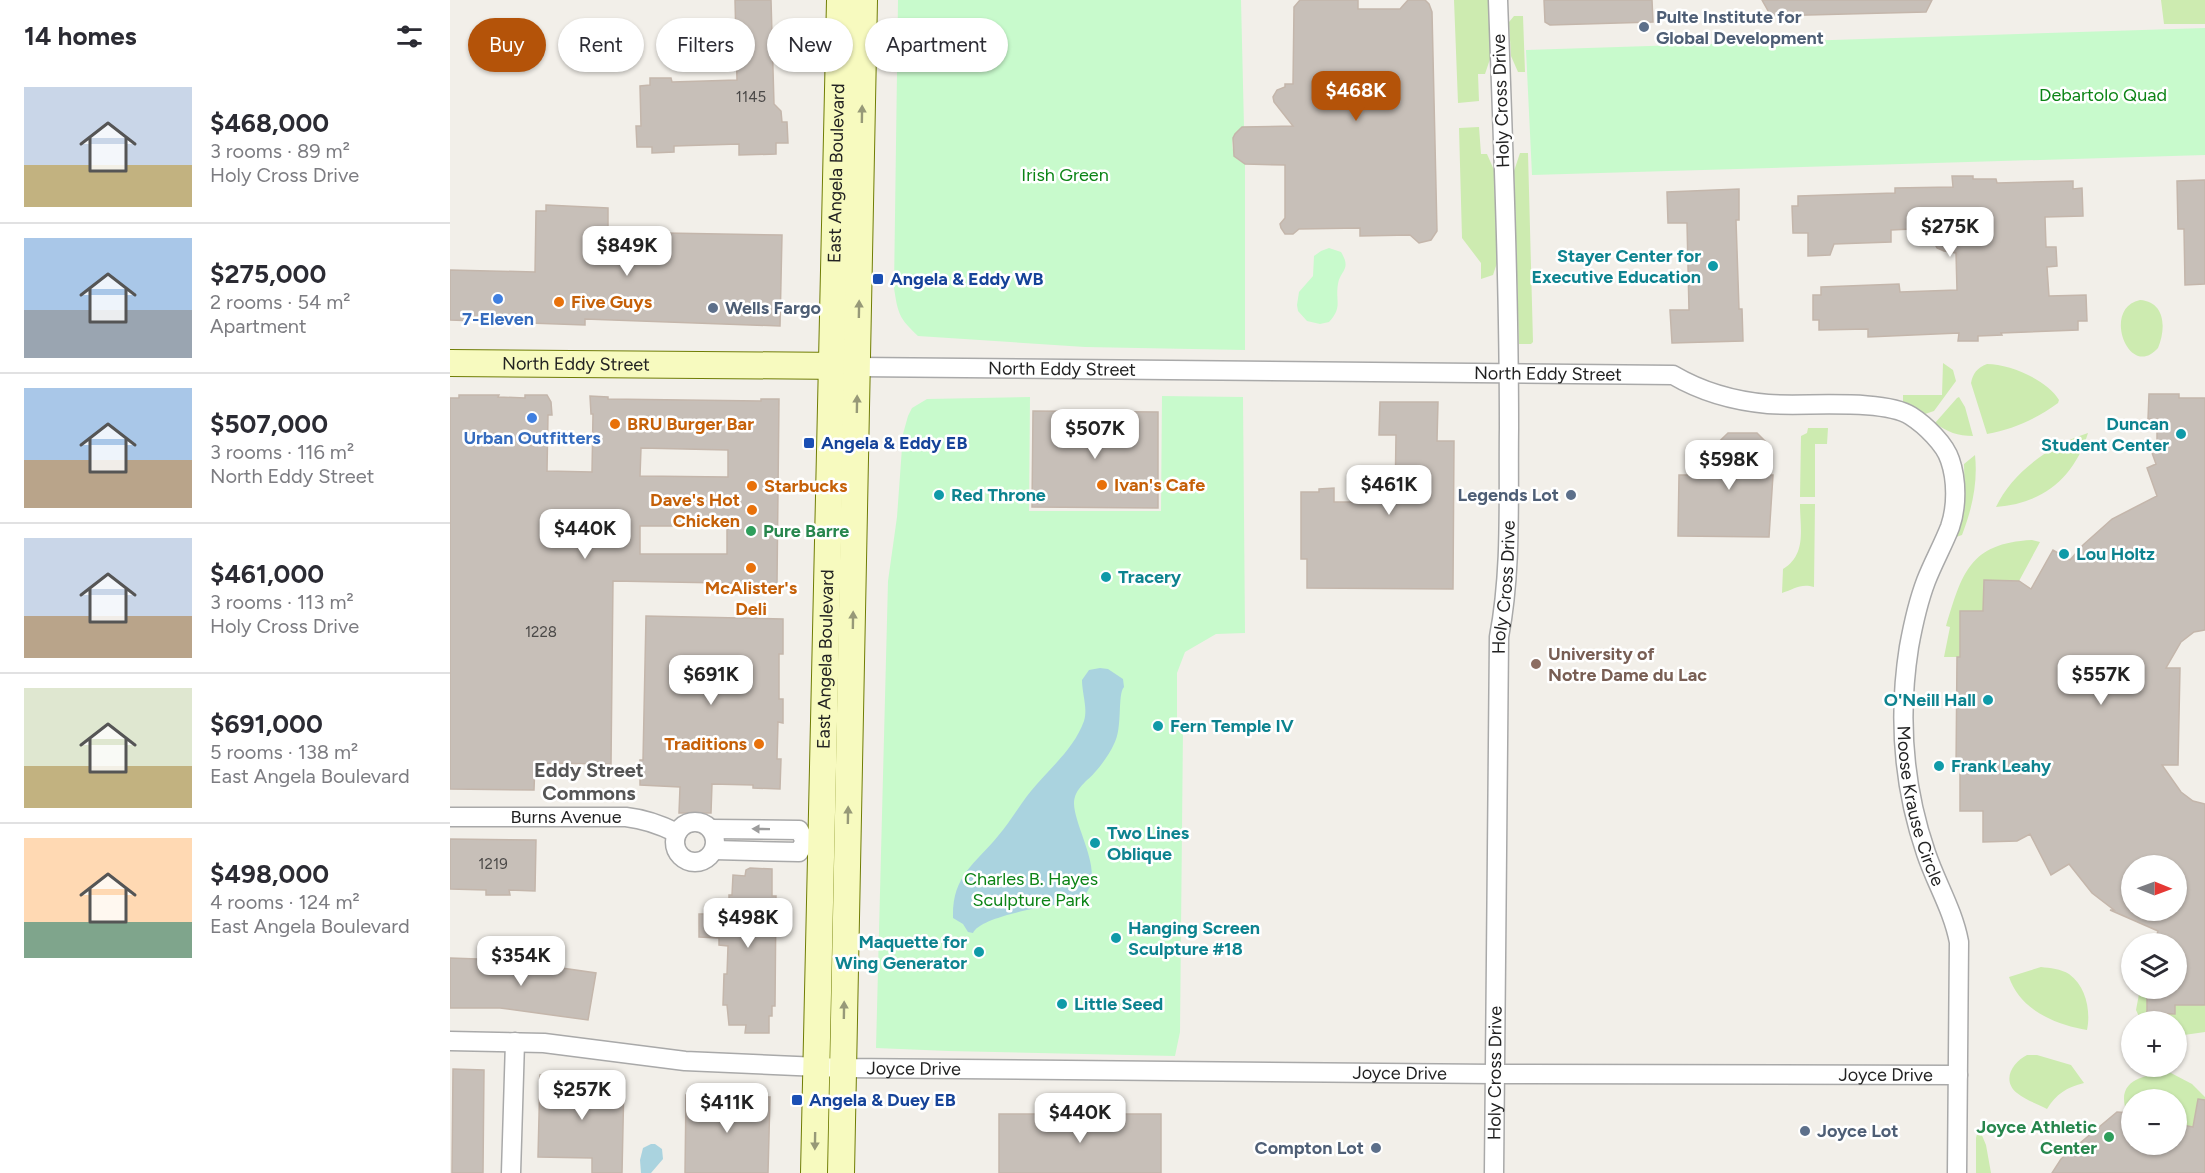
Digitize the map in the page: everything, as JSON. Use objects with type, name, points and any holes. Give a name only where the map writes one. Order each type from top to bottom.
[{"type":"main road","name":"East Angela Boulevard","points":[[814,1173],[816,1067],[813,841],[831,365],[840,0]]},
{"type":"main road","name":"East Angela Boulevard","points":[[841,1173],[864,0]]},
{"type":"main road","name":"North Eddy Street","points":[[450,363],[858,367]]},
{"type":"street","name":"Holy Cross Drive","points":[[1494,1173],[1499,638],[1507,582],[1509,374],[1498,0]]},
{"type":"street","name":"North Eddy Street","points":[[858,367],[1673,375]]},
{"type":"street","name":"Moose Krause Circle","points":[[1673,375],[1690,385],[1742,401],[1769,404],[1875,406],[1910,415],[1945,449],[1950,460],[1955,489],[1954,509],[1950,527],[1926,582],[1917,611],[1904,683],[1903,714],[1906,769],[1916,823],[1931,867],[1953,916],[1959,942],[1958,1173]]},
{"type":"street","name":"Burns Avenue","points":[[450,817],[626,817],[654,823],[677,833]]},
{"type":"street","points":[[696,822],[707,825],[711,829],[716,839],[711,855],[702,862],[690,862],[680,856],[675,839],[684,825],[696,822]]},
{"type":"street","points":[[711,829],[799,830],[813,841],[799,852],[714,850]]},
{"type":"street","name":"Joyce Drive","points":[[450,1041],[544,1043],[685,1062],[843,1068],[1495,1074],[1958,1075]]},
{"type":"street","points":[[511,1173],[515,1042]]},
{"type":"green space","name":"Irish Green","points":[[898,0],[1241,0],[1244,127],[1236,133],[1232,145],[1237,159],[1245,164],[1245,350],[1085,347],[918,336],[900,315],[894,288],[897,72],[1008,72],[1008,18],[898,18]]},
{"type":"green space","points":[[1454,0],[1490,0],[1491,56],[1485,74],[1478,74],[1479,101],[1458,103]]},
{"type":"green space","points":[[2161,0],[2205,0],[2205,24],[2164,24]]},
{"type":"green space","points":[[1514,16],[1523,16],[1525,72],[1518,72],[1511,56],[1509,22]]},
{"type":"green space","name":"Debartolo Quad","points":[[2205,28],[2205,155],[1532,175],[1526,50]]},
{"type":"green space","points":[[1479,127],[1481,154],[1487,154],[1494,170],[1497,263],[1493,275],[1481,279],[1481,263],[1462,238],[1459,128]]},
{"type":"green space","points":[[1520,153],[1528,153],[1533,342],[1531,344],[1519,344],[1514,171]]},
{"type":"green space","points":[[1329,248],[1341,252],[1345,266],[1338,284],[1336,312],[1329,322],[1320,324],[1307,321],[1298,311],[1297,305],[1299,292],[1313,276],[1314,256]]},
{"type":"green space","points":[[2140,300],[2155,306],[2163,325],[2158,348],[2147,356],[2137,356],[2129,349],[2121,327],[2122,316],[2128,306]]},
{"type":"green space","points":[[1943,363],[1953,370],[1956,381],[1934,411],[1925,414],[1903,402],[1903,395],[1942,395]]},
{"type":"green space","points":[[1987,364],[2027,374],[2046,386],[2059,400],[2058,403],[2024,423],[1987,434],[1971,383],[1976,371]]},
{"type":"green space","name":"Charles B. Hayes Sculpture Park","points":[[1162,396],[1243,397],[1245,633],[1216,634],[1185,652],[1177,673],[1177,723],[1183,729],[1180,1032],[1175,1056],[876,1048],[888,581],[897,517],[903,434],[908,416],[912,408],[927,399],[1030,397],[1029,511],[1161,511]]},
{"type":"green space","points":[[1959,397],[1965,407],[1973,436],[1953,433],[1935,423]]},
{"type":"green space","points":[[1808,428],[1828,428],[1827,444],[1815,444],[1815,497],[1800,497],[1801,436],[1807,433]]},
{"type":"green space","points":[[2088,433],[2074,463],[2055,485],[2029,500],[1996,507],[2012,482],[2035,461],[2061,444]]},
{"type":"green space","points":[[1975,455],[1975,486],[1969,515],[1962,535],[1956,537],[1965,507],[1964,464]]},
{"type":"green space","points":[[1800,504],[1815,504],[1814,587],[1801,586],[1782,593],[1783,569],[1791,563],[1799,548]]},
{"type":"green space","points":[[2032,540],[2040,542],[2019,581],[1984,580],[1983,611],[1960,611],[1960,657],[1944,657],[1950,627],[1946,626],[1957,591],[1971,565],[1994,547],[2011,542]]},
{"type":"green space","points":[[2041,967],[2066,972],[2080,985],[2088,1007],[2087,1030],[2052,1020],[2021,999],[2009,977]]},
{"type":"green space","points":[[2138,999],[2147,999],[2147,1011],[2136,1010]]},
{"type":"green space","points":[[2175,1005],[2205,1005],[2205,1032],[2187,1035],[2187,1011],[2175,1011]]},
{"type":"green space","points":[[2027,1055],[2037,1055],[2071,1065],[2084,1083],[2062,1092],[2047,1109],[2028,1100],[2012,1088],[2009,1077],[2017,1062]]},
{"type":"green space","points":[[2143,1077],[2179,1077],[2192,1084],[2205,1097],[2205,1104],[2193,1127],[2187,1126],[2187,1089],[2127,1089]]},
{"type":"green space","points":[[1981,1133],[1986,1145],[1991,1173],[1976,1173],[1976,1138],[1977,1134]]},
{"type":"water","points":[[1108,669],[1123,679],[1124,687],[1114,744],[1101,765],[1079,789],[1075,798],[1076,814],[1092,872],[1087,892],[1076,901],[1004,916],[979,927],[973,933],[968,932],[963,924],[953,918],[956,892],[960,881],[1074,741],[1085,716],[1082,680],[1089,670]]},
{"type":"water","points":[[651,1144],[662,1149],[663,1159],[651,1173],[641,1173],[640,1160],[643,1148]]},
{"type":"building","points":[[735,0],[771,0],[772,18],[767,18],[767,72],[773,72],[774,104],[781,111],[782,122],[787,122],[788,143],[776,143],[776,154],[739,155],[739,144],[674,146],[674,152],[652,153],[652,147],[637,147],[636,126],[641,126],[640,86],[650,85],[650,78],[671,78],[672,82],[737,80],[737,72],[755,72],[755,18],[735,18]]},
{"type":"building","points":[[1300,0],[1358,0],[1358,9],[1400,9],[1408,0],[1425,0],[1429,4],[1432,12],[1437,231],[1431,240],[1419,243],[1410,235],[1360,236],[1360,228],[1299,229],[1293,234],[1285,234],[1280,224],[1285,218],[1285,165],[1245,164],[1234,156],[1233,138],[1242,127],[1293,126],[1274,102],[1273,97],[1277,90],[1285,87],[1285,84],[1293,84],[1294,7]]},
{"type":"building","points":[[1544,0],[1652,0],[1653,22],[1550,25],[1545,22]]},
{"type":"building","points":[[1762,0],[1932,0],[1926,12],[1771,16]]},
{"type":"building","points":[[1952,176],[1996,179],[1997,183],[2073,181],[2073,189],[2082,188],[2083,216],[2045,217],[2046,247],[2056,247],[2057,266],[2047,267],[2049,296],[2086,295],[2087,321],[2078,321],[2078,330],[2001,333],[2002,335],[1978,336],[1978,341],[1958,341],[1959,333],[1868,337],[1868,329],[1819,330],[1819,320],[1813,320],[1813,295],[1821,295],[1821,287],[1899,284],[1900,292],[1957,290],[1956,253],[1937,248],[1933,228],[1891,230],[1891,242],[1834,244],[1830,255],[1808,256],[1808,233],[1793,233],[1792,206],[1798,206],[1798,196],[1895,193],[1895,188],[1953,187]]},
{"type":"building","points":[[2205,180],[2205,284],[2185,285],[2184,229],[2178,229],[2177,181]]},
{"type":"building","name":"Stayer Center for Executive Education","points":[[1739,189],[1739,220],[1736,220],[1739,309],[1742,309],[1743,341],[1672,343],[1670,310],[1689,310],[1687,223],[1668,223],[1667,192]]},
{"type":"building","points":[[546,205],[608,208],[608,232],[782,235],[780,326],[585,319],[585,325],[450,320],[450,270],[535,272],[536,211],[546,211]]},
{"type":"building","points":[[2149,394],[2179,394],[2179,398],[2205,398],[2205,630],[2194,632],[2181,642],[2166,668],[2180,668],[2178,765],[2162,765],[2181,792],[2193,801],[2205,804],[2205,1005],[2175,1005],[2175,1011],[2147,1011],[2147,999],[2187,999],[2187,933],[2157,933],[2158,931],[2135,921],[2187,921],[2187,855],[2121,855],[2121,915],[2110,910],[2114,910],[2092,893],[2069,864],[2051,875],[2030,834],[2017,841],[1983,842],[1983,811],[1960,811],[1960,769],[1956,769],[1957,657],[1960,657],[1960,611],[1983,611],[1984,580],[2019,581],[2031,589],[2053,550],[2070,560],[2112,519],[2157,496],[2147,468],[2156,464],[2151,450],[2157,448],[2157,419],[2148,419]]},
{"type":"building","points":[[459,395],[499,395],[498,397],[525,398],[525,395],[547,395],[551,402],[552,415],[548,415],[547,471],[592,472],[593,414],[591,414],[590,396],[608,397],[608,399],[761,401],[761,399],[779,399],[777,584],[613,581],[611,764],[535,763],[534,790],[450,789],[450,398],[459,398]],"holes":[[[641,448],[728,450],[728,477],[640,476]],[[640,526],[727,526],[727,554],[640,554]]]},
{"type":"building","points":[[1380,402],[1438,402],[1437,441],[1454,441],[1453,589],[1307,588],[1307,559],[1301,559],[1301,492],[1319,492],[1319,489],[1334,488],[1334,502],[1395,502],[1396,435],[1379,435]]},
{"type":"building","points":[[1033,411],[1158,412],[1158,508],[1032,507]]},
{"type":"building","points":[[1728,433],[1757,433],[1770,446],[1769,475],[1773,475],[1769,537],[1678,536],[1679,475],[1696,475],[1695,465]]},
{"type":"building","points":[[646,616],[783,619],[783,654],[779,654],[779,699],[783,699],[783,723],[778,722],[777,759],[781,759],[780,789],[753,788],[753,785],[712,784],[711,813],[679,813],[680,787],[640,785],[640,760],[643,760]]},
{"type":"building","points":[[450,839],[536,840],[535,891],[509,890],[510,895],[486,895],[486,890],[450,889]]},
{"type":"building","points":[[750,868],[772,869],[772,896],[776,896],[775,1006],[772,1006],[772,1016],[769,1016],[769,1033],[745,1033],[746,1025],[729,1025],[727,1005],[723,1005],[728,946],[719,945],[719,938],[699,937],[699,914],[720,914],[720,905],[729,905],[733,875],[745,876],[746,870]]},
{"type":"building","points":[[450,958],[506,960],[596,973],[588,1020],[500,1008],[450,1008]]},
{"type":"building","points":[[453,1069],[484,1070],[483,1173],[452,1173]]},
{"type":"building","points":[[540,1075],[570,1076],[570,1079],[624,1080],[622,1173],[592,1173],[592,1158],[538,1157]]},
{"type":"building","points":[[686,1095],[770,1097],[768,1173],[685,1173]]},
{"type":"building","name":"Joyce Athletic Center","points":[[2198,1099],[2205,1100],[2205,1173],[2052,1173],[2061,1159],[2117,1112],[2121,1112],[2121,1155],[2187,1155],[2187,1126],[2193,1127]]},
{"type":"building","points":[[999,1114],[1161,1114],[1161,1173],[999,1173]]},
{"type":"place","name":"Pulte Institute for Global Development","points":[[1644,27]]},
{"type":"place","name":"Stayer Center for Executive Education","points":[[1713,266]]},
{"type":"place","name":"Angela & Eddy WB","points":[[878,279]]},
{"type":"place","name":"7-Eleven","points":[[498,299]]},
{"type":"place","name":"Five Guys","points":[[559,302]]},
{"type":"place","name":"Wells Fargo","points":[[713,308]]},
{"type":"place","name":"Urban Outfitters","points":[[532,418]]},
{"type":"place","name":"BRU Burger Bar","points":[[615,424]]},
{"type":"place","name":"Duncan Student Center","points":[[2181,434]]},
{"type":"place","name":"Angela & Eddy EB","points":[[809,443]]},
{"type":"place","name":"Ivan's Cafe","points":[[1102,485]]},
{"type":"place","name":"Starbucks","points":[[752,486]]},
{"type":"place","name":"Red Throne","points":[[939,495]]},
{"type":"place","name":"Legends Lot","points":[[1571,495]]},
{"type":"place","name":"Dave's Hot Chicken","points":[[752,510]]},
{"type":"place","name":"Pure Barre","points":[[751,531]]},
{"type":"place","name":"Lou Holtz","points":[[2064,554]]},
{"type":"place","name":"McAlister's Deli","points":[[751,568]]},
{"type":"place","name":"Tracery","points":[[1106,577]]},
{"type":"place","name":"University of Notre Dame du Lac","points":[[1536,664]]},
{"type":"place","name":"O'Neill Hall","points":[[1988,700]]},
{"type":"place","name":"Fern Temple IV","points":[[1158,726]]},
{"type":"place","name":"Traditions","points":[[759,744]]},
{"type":"place","name":"Frank Leahy","points":[[1939,766]]},
{"type":"place","name":"Two Lines Oblique","points":[[1095,843]]},
{"type":"place","name":"Hanging Screen Sculpture #18","points":[[1116,938]]},
{"type":"place","name":"Maquette for Wing Generator","points":[[979,952]]},
{"type":"place","name":"Little Seed","points":[[1062,1004]]},
{"type":"place","name":"Angela & Duey EB","points":[[797,1100]]},
{"type":"place","name":"Joyce Lot","points":[[1805,1131]]},
{"type":"place","name":"Joyce Athletic Center","points":[[2109,1137]]},
{"type":"place","name":"Compton Lot","points":[[1376,1148]]},
{"type":"district","name":"Eddy Street Commons","points":[[589,782]]}]
